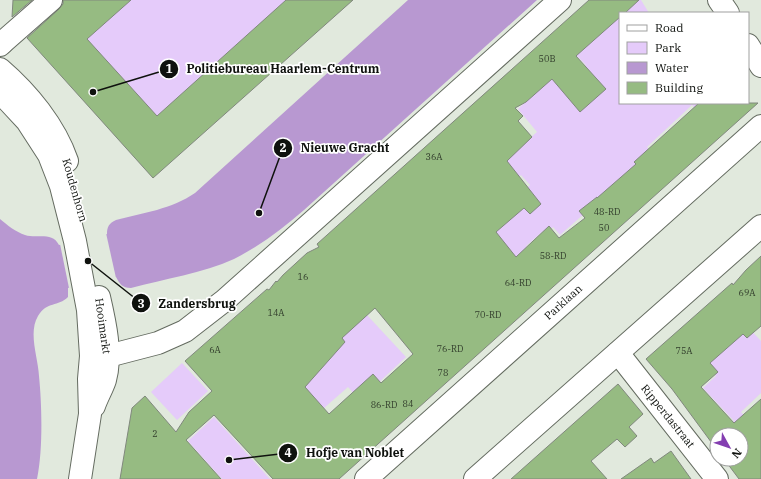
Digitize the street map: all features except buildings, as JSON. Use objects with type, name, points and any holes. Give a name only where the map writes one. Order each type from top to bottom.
[{"type":"street","points":[[1,43],[52,0]]},
{"type":"street","points":[[108,356],[158,344],[185,331],[225,300],[560,0]]},
{"type":"street","points":[[719,0],[727,12]]},
{"type":"street","points":[[749,47],[761,66]]},
{"type":"street","name":"Koudenhorn","points":[[0,69],[20,88],[40,112],[54,132],[64,151],[75,183],[74,209],[90,284]]},
{"type":"street","name":"Koudenhorn","points":[[0,92],[27,121],[49,155],[61,186],[74,209]]},
{"type":"street","name":"Parklaan","points":[[366,479],[761,126]]},
{"type":"street","points":[[475,479],[761,226]]},
{"type":"street","name":"Hooimarkt","points":[[90,284],[102,308],[108,356],[105,380],[90,414]]},
{"type":"street","name":"Hooimarkt","points":[[80,479],[90,414],[91,350],[88,310],[90,284]]},
{"type":"street","name":"Ripperdastraat","points":[[618,353],[717,479]]},
{"type":"green space","points":[[131,0],[286,0],[157,116],[87,39]]},
{"type":"green space","points":[[633,0],[641,0],[648,12],[625,12]]},
{"type":"green space","points":[[619,18],[619,104],[704,104],[697,110],[692,105],[647,147],[657,158],[617,185],[560,235],[553,227],[546,233],[543,231],[526,246],[535,255],[520,269],[484,240],[516,199],[530,185],[521,175],[506,190],[495,169],[537,132],[518,109],[551,78],[575,103],[573,78],[586,65],[576,55]]},
{"type":"green space","points":[[366,314],[406,357],[360,400],[348,387],[316,415],[268,345]]},
{"type":"green space","points":[[745,324],[761,341],[761,393],[741,412],[755,428],[749,431],[749,427],[729,427],[734,421],[703,388],[716,376],[704,363]]},
{"type":"green space","points":[[182,363],[208,391],[177,420],[151,392]]},
{"type":"green space","points":[[214,417],[270,479],[222,479],[188,441]]},
{"type":"water","points":[[408,0],[537,0],[304,210],[253,249],[222,264],[131,288],[122,285],[116,277],[71,287],[68,288],[68,297],[41,311],[35,323],[34,330],[34,345],[41,401],[41,442],[37,479],[0,479],[0,219],[22,234],[52,238],[59,245],[107,234],[107,229],[112,222],[116,220],[157,210],[177,203],[195,193]]},
{"type":"pier","points":[[106,233],[116,278],[69,288],[60,244]]},
{"type":"place","name":"Politiebureau Haarlem-Centrum","points":[[93,92]]},
{"type":"place","name":"Nieuwe Gracht","points":[[259,213]]},
{"type":"place","name":"Zandersbrug","points":[[88,261]]},
{"type":"place","name":"Hofje van Noblet","points":[[229,460]]}]
